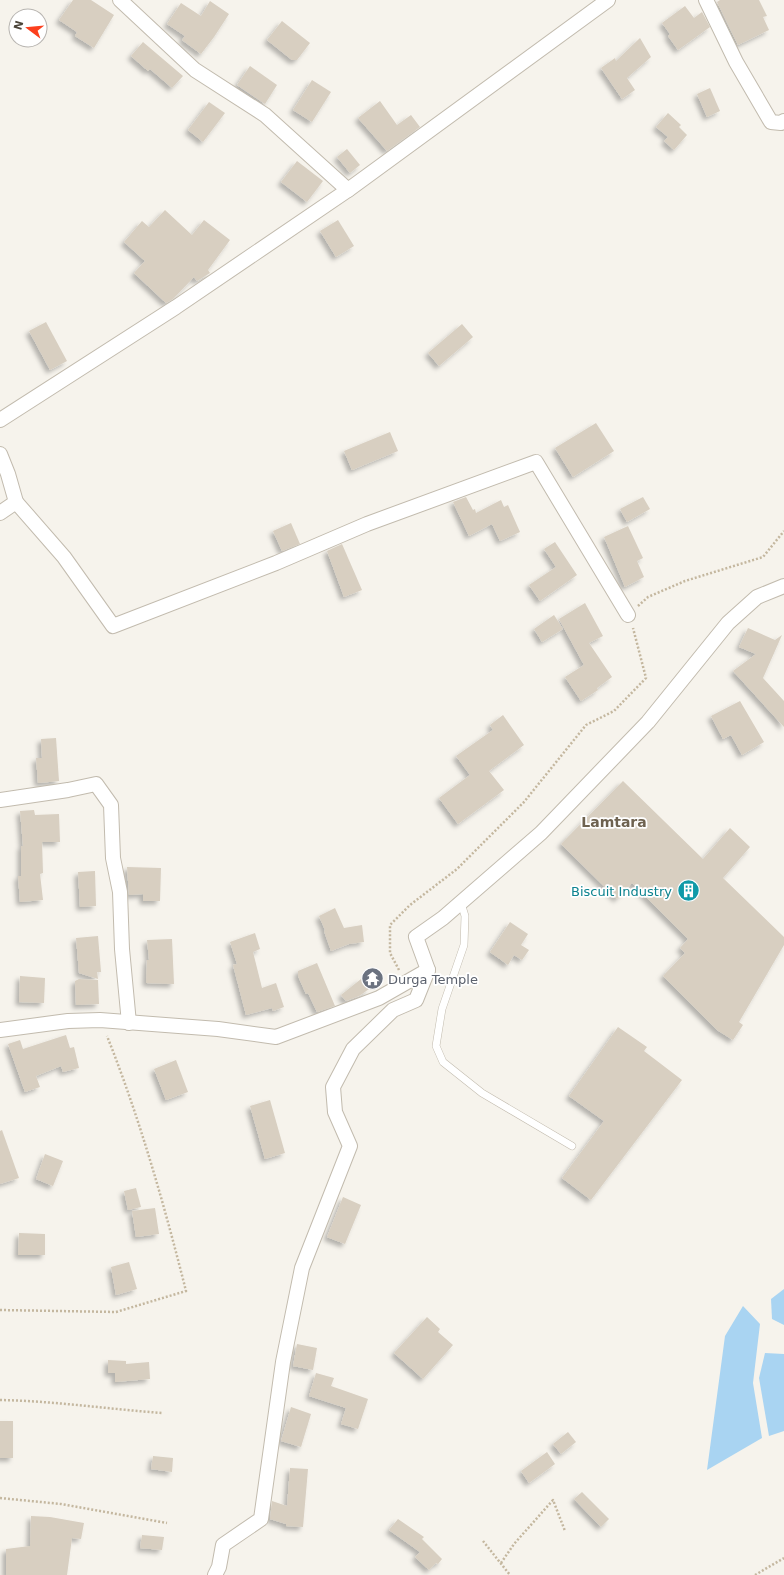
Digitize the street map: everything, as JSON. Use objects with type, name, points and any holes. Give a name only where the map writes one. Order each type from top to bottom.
[{"type":"street","points":[[120,0],[195,70],[265,115],[348,190]]},
{"type":"street","points":[[0,420],[176,307],[348,190],[608,0]]},
{"type":"street","points":[[706,0],[736,62],[771,122],[781,123],[784,121]]},
{"type":"street","points":[[0,454],[8,474],[16,502],[64,557],[113,626],[269,566],[367,524],[536,462],[628,615]]},
{"type":"street","points":[[0,513],[16,502]]},
{"type":"street","points":[[216,1575],[223,1544],[261,1519],[283,1362],[302,1268],[350,1146],[335,1112],[333,1087],[353,1049],[393,1010],[416,1000],[428,970],[416,937],[461,903],[541,833],[643,727],[728,623],[757,597],[784,586]]},
{"type":"street","points":[[0,800],[68,790],[96,784],[111,805],[113,858],[120,892],[130,1023]]},
{"type":"street","points":[[0,1030],[68,1021],[100,1020],[218,1029],[276,1037],[379,998],[428,970]]},
{"type":"lane","points":[[461,903],[465,916],[464,945],[442,1009],[436,1046],[443,1062],[482,1093],[572,1146]]},
{"type":"path","points":[[406,982],[390,953],[390,925],[410,905],[457,869],[524,802],[586,725],[614,711],[646,678],[628,615],[648,598],[685,581],[763,557],[784,531]]},
{"type":"path","points":[[0,1310],[116,1312],[186,1291],[166,1212],[144,1141],[119,1067],[100,1020]]},
{"type":"path","points":[[0,1400],[38,1401],[128,1411],[162,1413]]},
{"type":"path","points":[[0,1498],[54,1503],[167,1523]]},
{"type":"path","points":[[501,1563],[514,1544],[553,1500],[565,1531]]},
{"type":"path","points":[[483,1541],[510,1575]]},
{"type":"path","points":[[755,1575],[784,1558]]},
{"type":"water","points":[[784,1289],[784,1325],[772,1319],[771,1299]]},
{"type":"water","points":[[743,1306],[760,1324],[753,1383],[762,1438],[707,1470],[725,1336]]},
{"type":"water","points":[[765,1353],[784,1354],[784,1431],[769,1436],[759,1378]]},
{"type":"building","points":[[73,0],[91,0],[114,15],[94,48],[75,36],[77,32],[59,20]]},
{"type":"building","points":[[720,0],[759,0],[767,16],[763,17],[769,30],[738,45],[717,2]]},
{"type":"building","points":[[210,1],[229,14],[201,54],[182,40],[185,36],[167,24],[181,3],[201,16]]},
{"type":"building","points":[[685,6],[694,18],[702,12],[710,27],[678,50],[668,36],[670,34],[662,23]]},
{"type":"building","points":[[282,21],[310,43],[297,60],[292,60],[267,40]]},
{"type":"building","points":[[640,38],[651,57],[627,78],[635,90],[622,99],[601,68],[615,58],[616,61]]},
{"type":"building","points":[[143,42],[183,76],[172,88],[150,69],[148,71],[131,56]]},
{"type":"building","points":[[250,66],[277,85],[265,104],[237,85]]},
{"type":"building","points":[[312,80],[331,92],[312,122],[293,110]]},
{"type":"building","points":[[710,88],[720,111],[707,117],[697,94]]},
{"type":"building","points":[[380,101],[397,125],[411,115],[420,127],[387,151],[358,118]]},
{"type":"building","points":[[209,102],[225,113],[203,142],[188,130]]},
{"type":"building","points":[[668,113],[681,125],[679,127],[687,135],[674,150],[664,141],[668,137],[656,127]]},
{"type":"building","points":[[347,149],[360,165],[350,173],[337,157]]},
{"type":"building","points":[[297,161],[323,181],[307,202],[281,182]]},
{"type":"building","points":[[165,210],[192,235],[204,220],[230,240],[208,270],[210,273],[197,281],[194,277],[173,299],[166,303],[134,273],[145,261],[124,242],[142,221],[149,227]]},
{"type":"building","points":[[338,220],[354,246],[336,257],[320,231]]},
{"type":"building","points":[[46,322],[67,361],[50,370],[29,331]]},
{"type":"building","points":[[462,324],[473,337],[439,366],[428,353]]},
{"type":"building","points":[[596,423],[614,451],[573,477],[555,448]]},
{"type":"building","points":[[390,432],[398,451],[352,470],[344,451]]},
{"type":"building","points":[[466,497],[473,510],[475,509],[476,513],[501,500],[504,507],[508,505],[520,532],[500,541],[492,524],[469,536],[453,502]]},
{"type":"building","points":[[643,497],[650,509],[627,522],[620,509]]},
{"type":"building","points":[[291,523],[300,544],[282,551],[273,531]]},
{"type":"building","points":[[628,526],[643,558],[637,561],[644,577],[625,587],[604,537]]},
{"type":"building","points":[[555,542],[577,575],[540,601],[529,585],[556,567],[544,549]]},
{"type":"building","points":[[342,544],[362,590],[344,597],[327,551]]},
{"type":"building","points":[[585,603],[603,636],[589,643],[612,677],[597,688],[598,690],[581,701],[565,677],[584,665],[559,619]]},
{"type":"building","points":[[554,615],[563,629],[542,642],[534,629]]},
{"type":"building","points":[[748,628],[775,640],[782,635],[763,678],[784,701],[784,727],[733,671],[756,654],[739,647]]},
{"type":"building","points":[[740,701],[764,742],[742,755],[731,735],[723,739],[711,716]]},
{"type":"building","points":[[503,715],[524,745],[489,771],[504,790],[458,824],[439,798],[470,775],[456,756],[493,730],[490,725]]},
{"type":"building","points":[[56,738],[59,781],[38,783],[36,758],[42,758],[41,739]]},
{"type":"building","name":"Biscuit Industry","points":[[623,781],[703,859],[730,828],[750,847],[723,878],[784,937],[784,945],[739,1022],[743,1025],[733,1040],[717,1030],[663,976],[685,953],[680,948],[688,939],[632,883],[617,899],[561,844]]},
{"type":"building","points":[[34,810],[35,815],[59,814],[60,842],[42,842],[43,873],[40,874],[43,900],[20,902],[18,876],[21,876],[21,846],[23,846],[20,811]]},
{"type":"building","points":[[127,867],[161,868],[160,901],[143,901],[143,894],[129,895]]},
{"type":"building","points":[[95,871],[96,906],[80,907],[78,872]]},
{"type":"building","points":[[335,908],[344,928],[362,925],[364,942],[349,944],[331,951],[319,916]]},
{"type":"building","points":[[510,922],[528,934],[521,945],[529,950],[522,960],[514,955],[508,965],[490,952]]},
{"type":"building","points":[[255,933],[260,949],[253,952],[262,988],[276,983],[284,1007],[273,1011],[272,1008],[246,1015],[233,965],[237,964],[230,942]]},
{"type":"building","points":[[98,936],[101,972],[97,972],[98,979],[79,973],[76,938]]},
{"type":"building","points":[[172,939],[174,984],[146,983],[147,960],[149,960],[147,940]]},
{"type":"building","points":[[317,963],[335,1006],[317,1012],[308,993],[306,994],[298,976],[298,971]]},
{"type":"building","points":[[20,976],[45,978],[44,1003],[19,1002]]},
{"type":"building","points":[[79,979],[98,980],[99,1004],[76,1005],[75,981]]},
{"type":"building","points":[[361,979],[369,989],[359,996],[346,1001],[341,995]]},
{"type":"building","points":[[618,1027],[647,1047],[644,1051],[682,1080],[591,1200],[562,1178],[604,1121],[569,1096]]},
{"type":"building","points":[[66,1035],[70,1048],[74,1047],[79,1068],[63,1072],[61,1066],[36,1076],[40,1087],[25,1092],[8,1044],[20,1040],[23,1049]]},
{"type":"building","points":[[176,1060],[188,1092],[166,1100],[154,1069]]},
{"type":"building","points":[[270,1100],[285,1153],[265,1159],[250,1106]]},
{"type":"building","points":[[2,1130],[19,1178],[0,1184],[0,1131]]},
{"type":"building","points":[[45,1154],[63,1161],[53,1186],[36,1179]]},
{"type":"building","points":[[136,1188],[141,1207],[128,1210],[124,1191]]},
{"type":"building","points":[[343,1197],[361,1205],[345,1244],[327,1237]]},
{"type":"building","points":[[155,1208],[159,1234],[136,1237],[132,1211]]},
{"type":"building","points":[[19,1233],[45,1234],[45,1255],[18,1255]]},
{"type":"building","points":[[129,1262],[137,1289],[116,1295],[111,1267]]},
{"type":"building","points":[[427,1317],[440,1329],[438,1332],[453,1345],[423,1379],[394,1353]]},
{"type":"building","points":[[297,1344],[317,1348],[313,1370],[293,1366]]},
{"type":"building","points":[[108,1360],[126,1361],[126,1364],[149,1362],[150,1379],[115,1382],[115,1373],[108,1373]]},
{"type":"building","points":[[316,1373],[334,1378],[331,1386],[368,1399],[358,1429],[341,1424],[346,1408],[309,1396]]},
{"type":"building","points":[[291,1407],[311,1414],[301,1447],[281,1441]]},
{"type":"building","points":[[0,1421],[13,1421],[13,1458],[0,1458]]},
{"type":"building","points":[[568,1432],[576,1442],[561,1454],[553,1444]]},
{"type":"building","points":[[547,1452],[555,1464],[529,1483],[521,1471]]},
{"type":"building","points":[[153,1456],[173,1458],[172,1472],[151,1469]]},
{"type":"building","points":[[290,1468],[308,1469],[303,1527],[286,1526],[286,1524],[270,1519],[272,1501],[287,1506]]},
{"type":"building","points":[[582,1492],[609,1519],[601,1527],[574,1499]]},
{"type":"building","points":[[31,1516],[50,1517],[84,1523],[81,1539],[72,1538],[67,1575],[6,1575],[6,1549],[30,1546]]},
{"type":"building","points":[[398,1519],[424,1537],[422,1539],[442,1559],[438,1564],[436,1563],[429,1570],[415,1557],[420,1552],[389,1530]]},
{"type":"building","points":[[142,1535],[164,1537],[162,1550],[140,1548]]},
{"type":"place","name":"Biscuit Industry","points":[[688,891]]},
{"type":"place","name":"Durga Temple","points":[[372,979]]},
{"type":"district","name":"Lamtara","points":[[614,822]]}]
